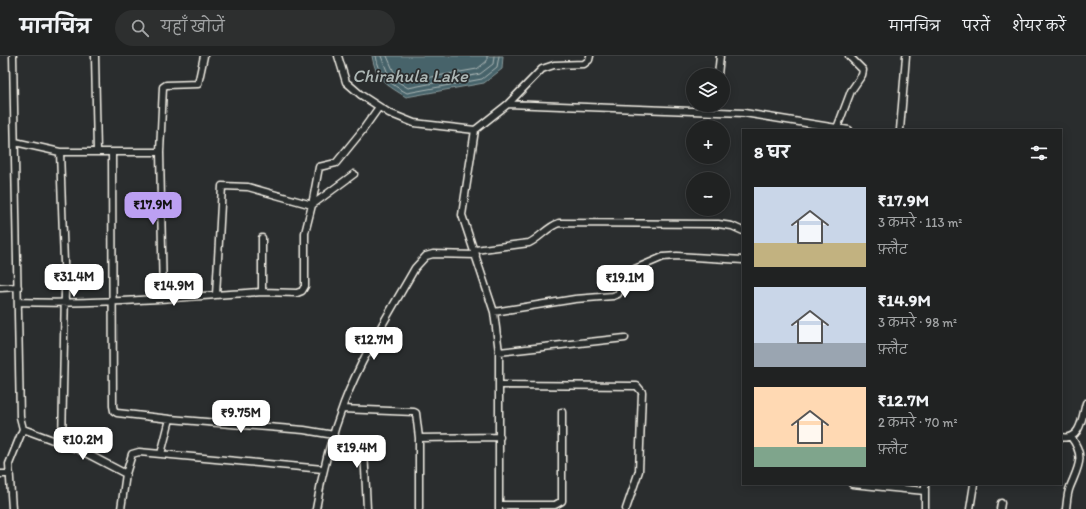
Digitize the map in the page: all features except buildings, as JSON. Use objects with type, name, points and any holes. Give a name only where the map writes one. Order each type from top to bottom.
[{"type":"street","points":[[12,509],[10,464],[23,429],[20,417],[13,56]]},
{"type":"street","points":[[95,56],[97,152]]},
{"type":"street","points":[[163,298],[160,152],[163,87],[166,85],[198,84],[204,56]]},
{"type":"street","points":[[338,56],[346,82],[361,95],[389,114],[414,123],[475,130]]},
{"type":"street","points":[[562,412],[562,501],[555,505],[499,507],[499,352],[494,312],[462,215],[475,130],[508,104],[542,69],[554,65],[584,64],[589,60],[590,56]]},
{"type":"street","points":[[719,68],[720,56]]},
{"type":"street","points":[[836,128],[851,91],[862,75],[863,70],[849,56]]},
{"type":"street","points":[[900,129],[906,56]]},
{"type":"street","points":[[508,104],[686,111]]},
{"type":"street","points":[[18,302],[65,304],[262,292],[297,293],[302,291],[305,286],[305,233],[319,167],[336,163],[379,107]]},
{"type":"street","points":[[713,112],[744,113],[842,129]]},
{"type":"street","points":[[15,142],[60,152],[160,152]]},
{"type":"street","points":[[60,152],[65,304],[62,443]]},
{"type":"street","points":[[112,152],[114,411],[170,419],[304,430],[334,435]]},
{"type":"street","points":[[312,205],[354,174]]},
{"type":"street","points":[[216,295],[222,186],[248,186],[312,205]]},
{"type":"street","points":[[316,509],[323,469],[342,409],[368,352],[415,268],[426,256],[433,254],[475,253],[529,243],[536,240],[551,226],[559,223],[718,224],[732,226],[742,231]]},
{"type":"street","points":[[262,238],[262,292]]},
{"type":"street","points":[[494,312],[575,299],[613,296],[618,294],[628,272],[663,258],[678,256],[742,260]]},
{"type":"street","points":[[0,288],[18,287]]},
{"type":"street","points":[[499,352],[625,338]]},
{"type":"street","points":[[499,385],[636,386],[641,389],[639,471],[626,509]]},
{"type":"street","points":[[1062,437],[1071,437],[1077,433],[1086,403]]},
{"type":"street","points":[[342,409],[414,412],[416,414],[419,438],[419,509]]},
{"type":"street","points":[[161,454],[170,419]]},
{"type":"street","points":[[23,429],[80,450],[126,474]]},
{"type":"street","points":[[419,438],[500,437]]},
{"type":"street","points":[[1066,509],[1069,491],[1078,471],[1079,464],[1078,450],[1071,437]]},
{"type":"street","points":[[330,446],[357,445],[364,449],[367,509]]},
{"type":"street","points":[[121,509],[126,474],[132,454],[135,452],[323,469]]},
{"type":"street","points":[[0,474],[10,474]]},
{"type":"street","points":[[862,485],[925,491]]},
{"type":"street","points":[[925,485],[925,509]]},
{"type":"street","points":[[970,509],[974,485]]},
{"type":"water","name":"Chirahula Lake","points":[[372,56],[503,56],[502,69],[484,83],[406,97],[383,81],[376,71]]}]
